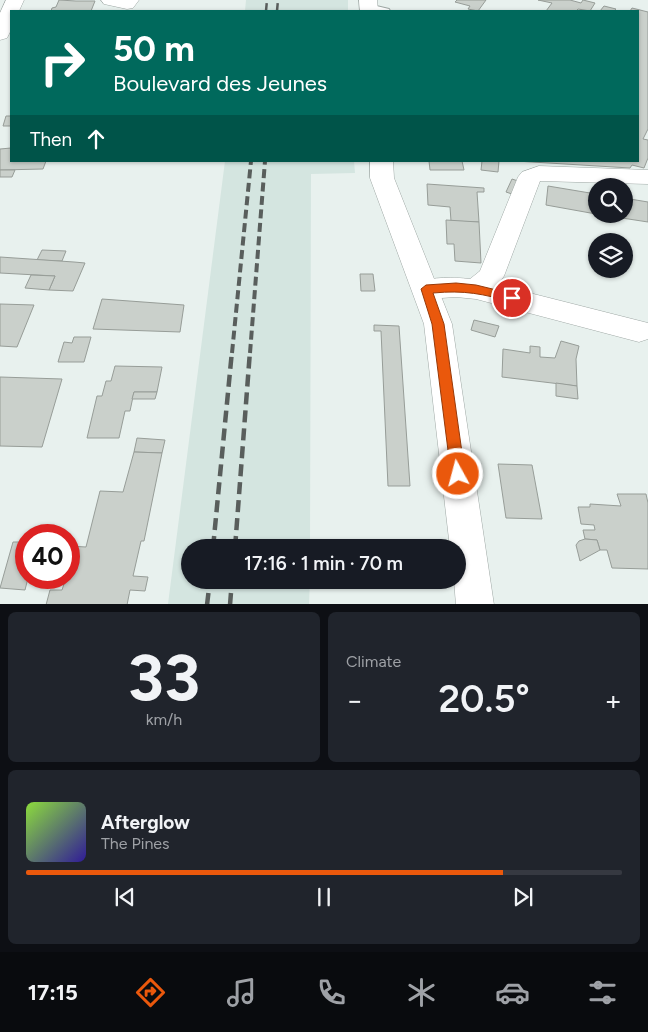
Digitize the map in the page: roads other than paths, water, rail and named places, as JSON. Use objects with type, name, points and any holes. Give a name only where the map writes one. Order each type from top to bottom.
[{"type":"street","points":[[110,0],[127,4],[130,0]]},
{"type":"street","points":[[0,34],[10,11]]},
{"type":"street","points":[[381,162],[382,178],[438,324],[475,604]]},
{"type":"street","points":[[476,288],[491,276],[530,177],[539,172],[648,177]]},
{"type":"street","points":[[426,289],[476,288],[638,331]]},
{"type":"railway","points":[[266,10],[267,0]]},
{"type":"railway","points":[[277,10],[278,0]]},
{"type":"railway","points":[[232,353],[251,162]]},
{"type":"railway","points":[[250,353],[265,162]]},
{"type":"railway","points":[[214,539],[232,351]]},
{"type":"railway","points":[[236,539],[250,351]]},
{"type":"railway","points":[[207,604],[209,589]]},
{"type":"railway","points":[[230,604],[231,589]]}]
